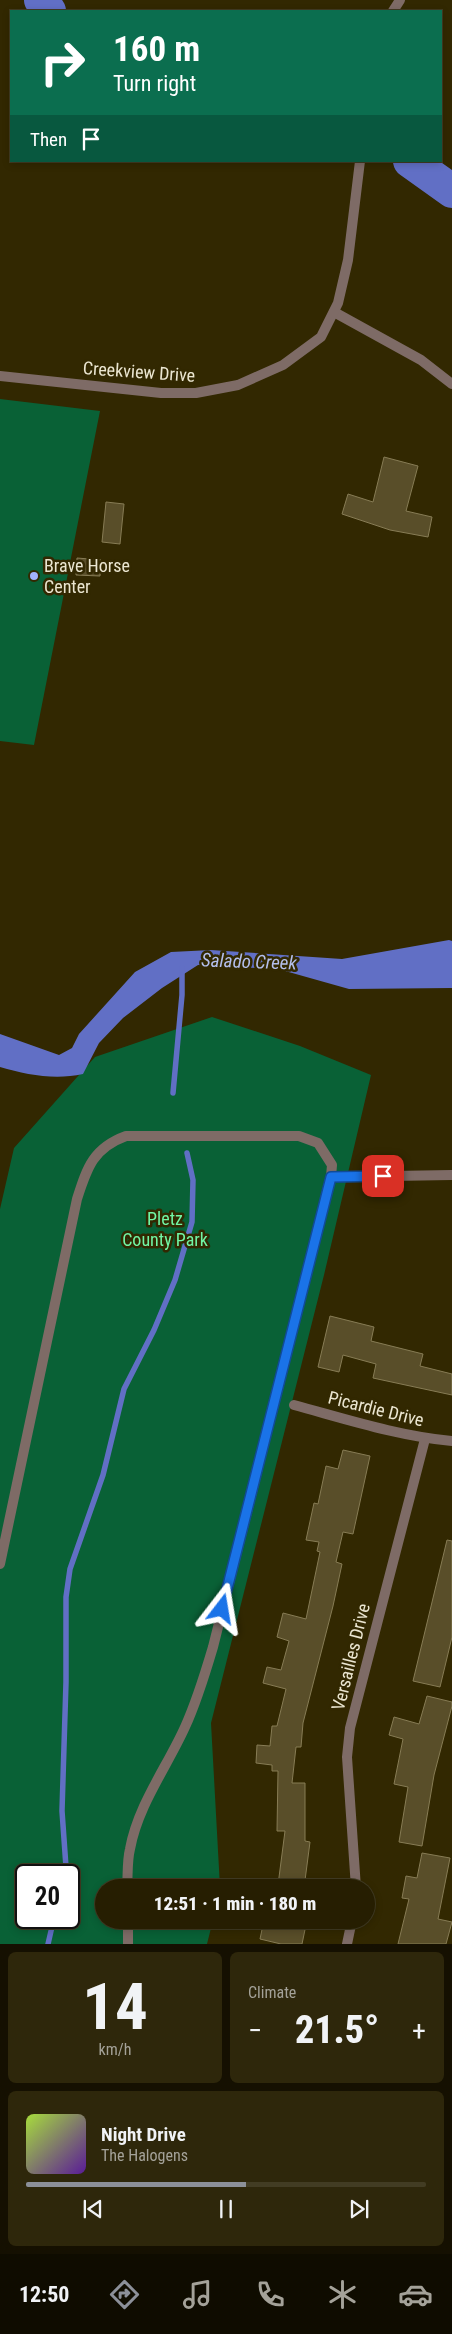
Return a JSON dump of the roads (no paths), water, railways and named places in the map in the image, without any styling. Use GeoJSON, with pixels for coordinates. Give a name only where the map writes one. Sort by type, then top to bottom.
{"type":"FeatureCollection","features":[{"type":"Feature","properties":{"kind":"street","name":"Creekview Drive"},"geometry":{"type":"LineString","coordinates":[[0,376],[161,393],[196,393],[238,385],[283,365],[321,337],[338,303],[348,260],[360,162]]}},
{"type":"Feature","properties":{"kind":"street"},"geometry":{"type":"LineString","coordinates":[[334,312],[421,360],[452,384]]}},
{"type":"Feature","properties":{"kind":"street"},"geometry":{"type":"LineString","coordinates":[[0,1564],[77,1199],[91,1159],[111,1141],[126,1136],[299,1136],[318,1143],[332,1165],[331,1177],[210,1655],[185,1726],[147,1800],[136,1826],[129,1850],[127,1879]]}},
{"type":"Feature","properties":{"kind":"street"},"geometry":{"type":"LineString","coordinates":[[331,1177],[452,1175]]}},
{"type":"Feature","properties":{"kind":"street","name":"Picardie Drive"},"geometry":{"type":"LineString","coordinates":[[294,1405],[425,1439],[452,1441]]}},
{"type":"Feature","properties":{"kind":"street","name":"Versailles Drive"},"geometry":{"type":"LineString","coordinates":[[355,1879],[347,1757],[350,1728],[425,1439]]}},
{"type":"Feature","properties":{"kind":"street"},"geometry":{"type":"LineString","coordinates":[[128,1929],[128,1944]]}},
{"type":"Feature","properties":{"kind":"street"},"geometry":{"type":"LineString","coordinates":[[347,1944],[350,1929]]}},
{"type":"Feature","properties":{"kind":"water","name":"Salado Creek"},"geometry":{"type":"Polygon","coordinates":[[[452,941],[452,988],[349,989],[278,969],[198,965],[162,988],[123,1018],[99,1043],[83,1074],[52,1077],[0,1067],[0,1034],[59,1055],[72,1048],[79,1034],[135,972],[171,952],[211,950],[342,959],[452,941]]]}},
{"type":"Feature","properties":{"kind":"waterway"},"geometry":{"type":"LineString","coordinates":[[41,0],[48,10]]}},
{"type":"Feature","properties":{"kind":"waterway"},"geometry":{"type":"LineString","coordinates":[[411,162],[452,191]]}},
{"type":"Feature","properties":{"kind":"waterway"},"geometry":{"type":"LineString","coordinates":[[173,1093],[182,995],[182,968]]}},
{"type":"Feature","properties":{"kind":"waterway"},"geometry":{"type":"LineString","coordinates":[[66,1864],[62,1811],[66,1682],[66,1597],[70,1569],[103,1475],[124,1389],[154,1330],[175,1280],[192,1222],[193,1180],[187,1153]]}},
{"type":"Feature","properties":{"kind":"waterway"},"geometry":{"type":"LineString","coordinates":[[48,1944],[51,1929]]}},
{"type":"Feature","properties":{"kind":"place","name":"Brave Horse Center"},"geometry":{"type":"Point","coordinates":[34,576]}},
{"type":"Feature","properties":{"kind":"park label","name":"Pletz County Park"},"geometry":{"type":"Point","coordinates":[165,1229]}}]}
